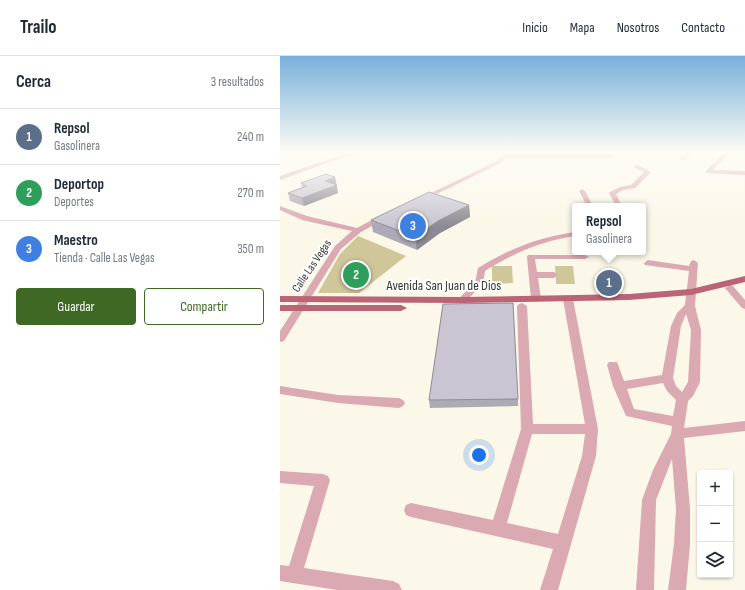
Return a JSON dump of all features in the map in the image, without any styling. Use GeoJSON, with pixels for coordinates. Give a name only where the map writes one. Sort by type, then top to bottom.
{"type":"FeatureCollection","features":[{"type":"Feature","properties":{"kind":"main road","name":"Avenida San Juan de Dios"},"geometry":{"type":"LineString","coordinates":[[697,291],[745,279]]}},
{"type":"Feature","properties":{"kind":"main road","name":"Avenida San Juan de Dios"},"geometry":{"type":"LineString","coordinates":[[280,308],[302,304],[657,296],[745,286]]}},
{"type":"Feature","properties":{"kind":"main road","name":"Avenida San Juan de Dios"},"geometry":{"type":"LineString","coordinates":[[280,299],[302,304],[522,306],[530,304],[536,299]]}},
{"type":"Feature","properties":{"kind":"street"},"geometry":{"type":"LineString","coordinates":[[415,202],[468,177]]}},
{"type":"Feature","properties":{"kind":"street"},"geometry":{"type":"LineString","coordinates":[[617,203],[612,193],[622,188],[633,187],[643,177]]}},
{"type":"Feature","properties":{"kind":"street"},"geometry":{"type":"LineString","coordinates":[[582,191],[588,203]]}},
{"type":"Feature","properties":{"kind":"street"},"geometry":{"type":"LineString","coordinates":[[280,208],[305,218],[358,230]]}},
{"type":"Feature","properties":{"kind":"street","name":"Calle Las Vegas"},"geometry":{"type":"LineString","coordinates":[[280,339],[334,253],[347,238],[358,230],[388,215]]}},
{"type":"Feature","properties":{"kind":"street"},"geometry":{"type":"LineString","coordinates":[[462,300],[479,284],[481,270],[510,253],[545,239],[572,234]]}},
{"type":"Feature","properties":{"kind":"street"},"geometry":{"type":"LineString","coordinates":[[536,299],[531,257],[585,257]]}},
{"type":"Feature","properties":{"kind":"street"},"geometry":{"type":"LineString","coordinates":[[648,263],[694,266],[697,291],[690,306],[682,313],[676,326],[667,378],[671,388],[682,399]]}},
{"type":"Feature","properties":{"kind":"street"},"geometry":{"type":"LineString","coordinates":[[533,275],[554,275]]}},
{"type":"Feature","properties":{"kind":"street"},"geometry":{"type":"LineString","coordinates":[[730,288],[745,306]]}},
{"type":"Feature","properties":{"kind":"street"},"geometry":{"type":"LineString","coordinates":[[549,590],[589,456],[592,429],[568,298]]}},
{"type":"Feature","properties":{"kind":"street"},"geometry":{"type":"LineString","coordinates":[[498,528],[527,429],[522,306]]}},
{"type":"Feature","properties":{"kind":"street"},"geometry":{"type":"LineString","coordinates":[[677,590],[682,544],[682,509],[678,428],[682,399],[689,393],[694,382],[696,330],[690,306]]}},
{"type":"Feature","properties":{"kind":"street"},"geometry":{"type":"LineString","coordinates":[[613,365],[619,386],[630,413],[678,428],[745,426]]}},
{"type":"Feature","properties":{"kind":"street"},"geometry":{"type":"LineString","coordinates":[[619,386],[667,378]]}},
{"type":"Feature","properties":{"kind":"street"},"geometry":{"type":"LineString","coordinates":[[280,390],[338,399],[399,403]]}},
{"type":"Feature","properties":{"kind":"street"},"geometry":{"type":"LineString","coordinates":[[645,590],[649,500],[678,428]]}},
{"type":"Feature","properties":{"kind":"street"},"geometry":{"type":"LineString","coordinates":[[527,429],[592,429]]}},
{"type":"Feature","properties":{"kind":"street"},"geometry":{"type":"LineString","coordinates":[[280,476],[323,480],[287,574],[393,590]]}},
{"type":"Feature","properties":{"kind":"street"},"geometry":{"type":"LineString","coordinates":[[411,510],[563,543]]}},
{"type":"Feature","properties":{"kind":"shaded area"},"geometry":{"type":"Polygon","coordinates":[[[358,236],[406,256],[359,293],[318,293],[340,254],[358,236]]]}},
{"type":"Feature","properties":{"kind":"shaded area"},"geometry":{"type":"Polygon","coordinates":[[[492,266],[512,266],[513,283],[492,284],[492,266]]]}},
{"type":"Feature","properties":{"kind":"shaded area"},"geometry":{"type":"Polygon","coordinates":[[[555,266],[573,266],[575,284],[556,284],[555,266]]]}},
{"type":"Feature","properties":{"kind":"building"},"geometry":{"type":"Polygon","coordinates":[[[318,177],[335,177],[325,181],[337,185],[302,198],[288,193],[307,186],[301,183],[318,177]]]}},
{"type":"Feature","properties":{"kind":"building"},"geometry":{"type":"Polygon","coordinates":[[[429,192],[469,205],[438,221],[415,237],[371,220],[429,192]]]}},
{"type":"Feature","properties":{"kind":"building"},"geometry":{"type":"Polygon","coordinates":[[[513,303],[518,399],[429,400],[443,304],[513,303]]]}},
{"type":"Feature","properties":{"kind":"place","name":"Maestro"},"geometry":{"type":"Point","coordinates":[413,226]}},
{"type":"Feature","properties":{"kind":"place","name":"Deportop"},"geometry":{"type":"Point","coordinates":[356,275]}},
{"type":"Feature","properties":{"kind":"place","name":"Repsol"},"geometry":{"type":"Point","coordinates":[609,283]}}]}
